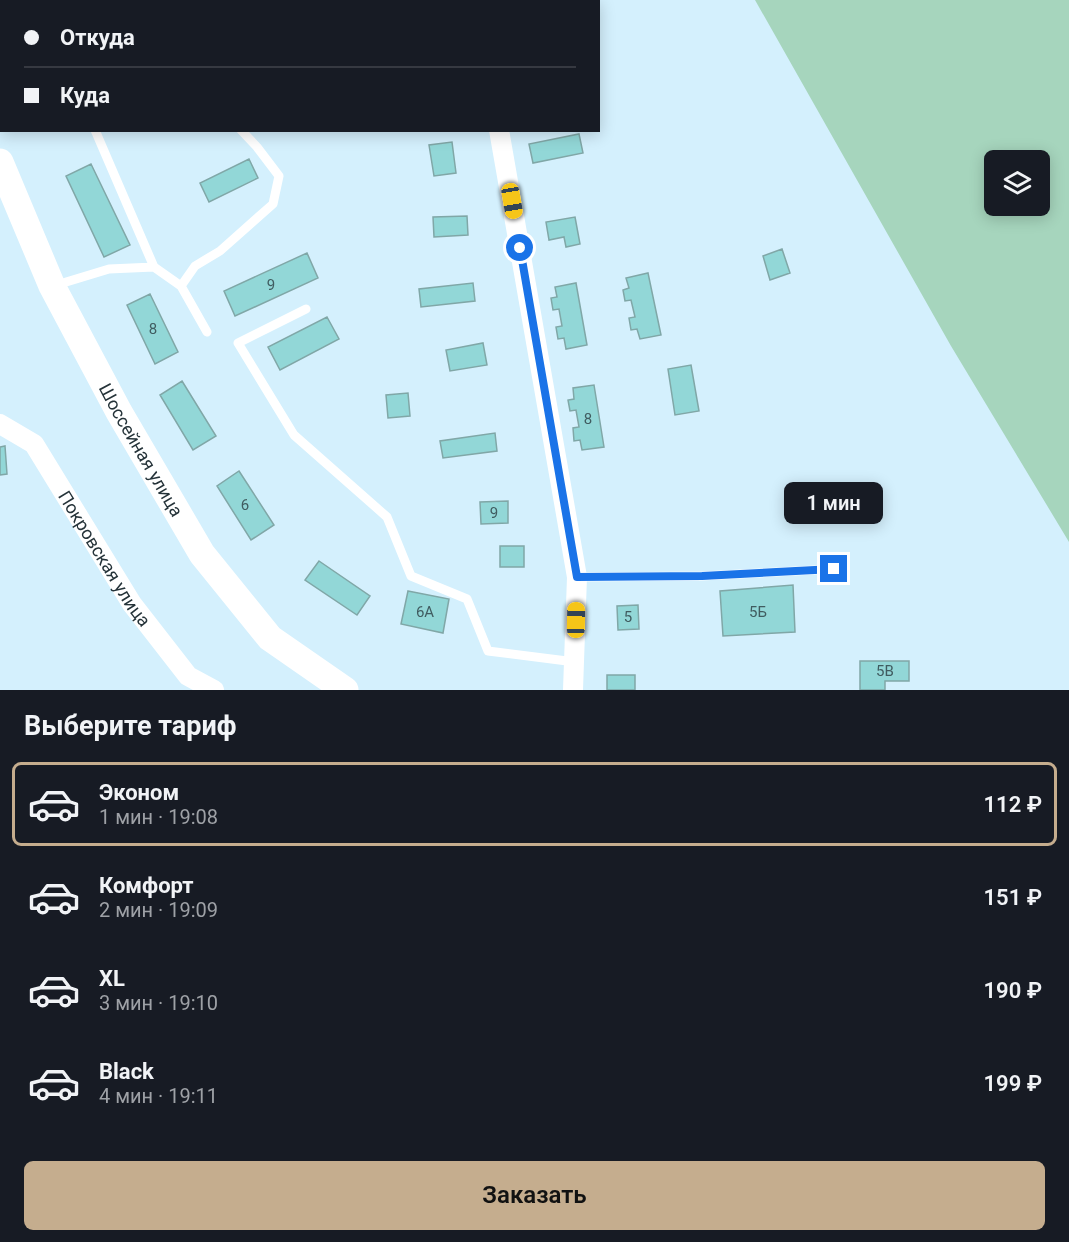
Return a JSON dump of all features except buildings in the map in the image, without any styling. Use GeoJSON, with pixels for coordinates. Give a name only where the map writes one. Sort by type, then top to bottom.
{"type":"FeatureCollection","features":[{"type":"Feature","properties":{"kind":"main road","name":"Шоссейная улица"},"geometry":{"type":"LineString","coordinates":[[0,162],[52,286],[119,412],[201,554],[270,638],[345,690]]}},
{"type":"Feature","properties":{"kind":"street"},"geometry":{"type":"LineString","coordinates":[[499,132],[577,577],[573,690]]}},
{"type":"Feature","properties":{"kind":"street","name":"Покровская улица"},"geometry":{"type":"LineString","coordinates":[[0,424],[34,444],[80,515],[132,604],[188,676],[214,690]]}},
{"type":"Feature","properties":{"kind":"lane"},"geometry":{"type":"LineString","coordinates":[[96,132],[154,267],[181,285],[207,332]]}},
{"type":"Feature","properties":{"kind":"lane"},"geometry":{"type":"LineString","coordinates":[[181,285],[195,266],[220,251],[273,204],[279,176],[243,132]]}},
{"type":"Feature","properties":{"kind":"lane"},"geometry":{"type":"LineString","coordinates":[[52,286],[108,269],[154,267]]}},
{"type":"Feature","properties":{"kind":"lane"},"geometry":{"type":"LineString","coordinates":[[306,309],[238,343],[294,435],[387,517],[411,576],[467,599],[488,651],[575,662]]}},
{"type":"Feature","properties":{"kind":"lane"},"geometry":{"type":"LineString","coordinates":[[577,577],[702,576],[834,569]]}},
{"type":"Feature","properties":{"kind":"green space"},"geometry":{"type":"Polygon","coordinates":[[[755,0],[1069,0],[1069,542],[951,346],[755,0]]]}},
{"type":"Feature","properties":{"kind":"route"},"geometry":{"type":"LineString","coordinates":[[520,248],[577,577],[702,576],[834,569]]}}]}
